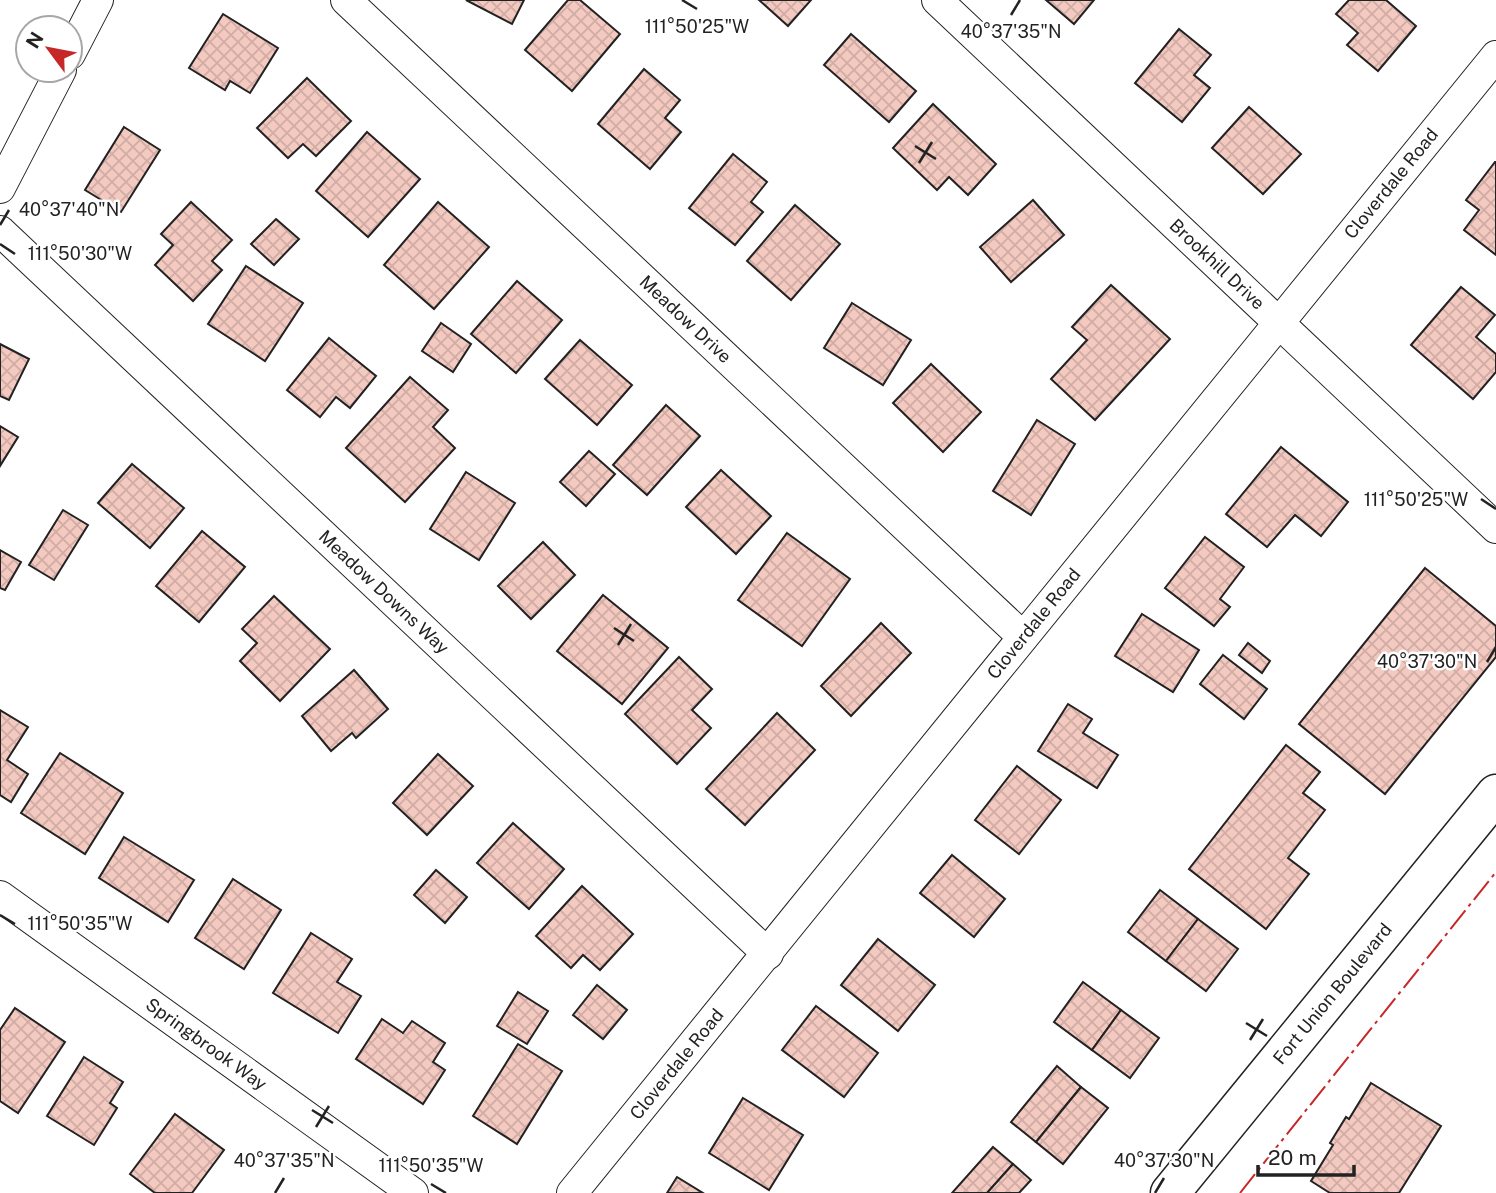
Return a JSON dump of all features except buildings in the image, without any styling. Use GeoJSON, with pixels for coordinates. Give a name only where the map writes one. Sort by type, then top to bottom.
{"type":"FeatureCollection","features":[{"type":"Feature","properties":{"kind":"main road","name":"Fort Union Boulevard"},"geometry":{"type":"LineString","coordinates":[[1170,1193],[1496,794]]}},
{"type":"Feature","properties":{"kind":"street"},"geometry":{"type":"LineString","coordinates":[[84,27],[98,0]]}},
{"type":"Feature","properties":{"kind":"street","name":"Meadow Drive"},"geometry":{"type":"LineString","coordinates":[[346,0],[1023,638]]}},
{"type":"Feature","properties":{"kind":"street","name":"Brookhill Drive"},"geometry":{"type":"LineString","coordinates":[[937,0],[1496,528]]}},
{"type":"Feature","properties":{"kind":"street","name":"Cloverdale Road"},"geometry":{"type":"LineString","coordinates":[[572,1193],[1496,56]]}},
{"type":"Feature","properties":{"kind":"street"},"geometry":{"type":"LineString","coordinates":[[0,188],[54,84]]}},
{"type":"Feature","properties":{"kind":"street","name":"Meadow Downs Way"},"geometry":{"type":"LineString","coordinates":[[0,231],[768,954]]}},
{"type":"Feature","properties":{"kind":"street","name":"Springbrook Way"},"geometry":{"type":"LineString","coordinates":[[0,896],[413,1193]]}},
{"type":"Feature","properties":{"kind":"power"},"geometry":{"type":"LineString","coordinates":[[1240,1193],[1496,872]]}}]}
